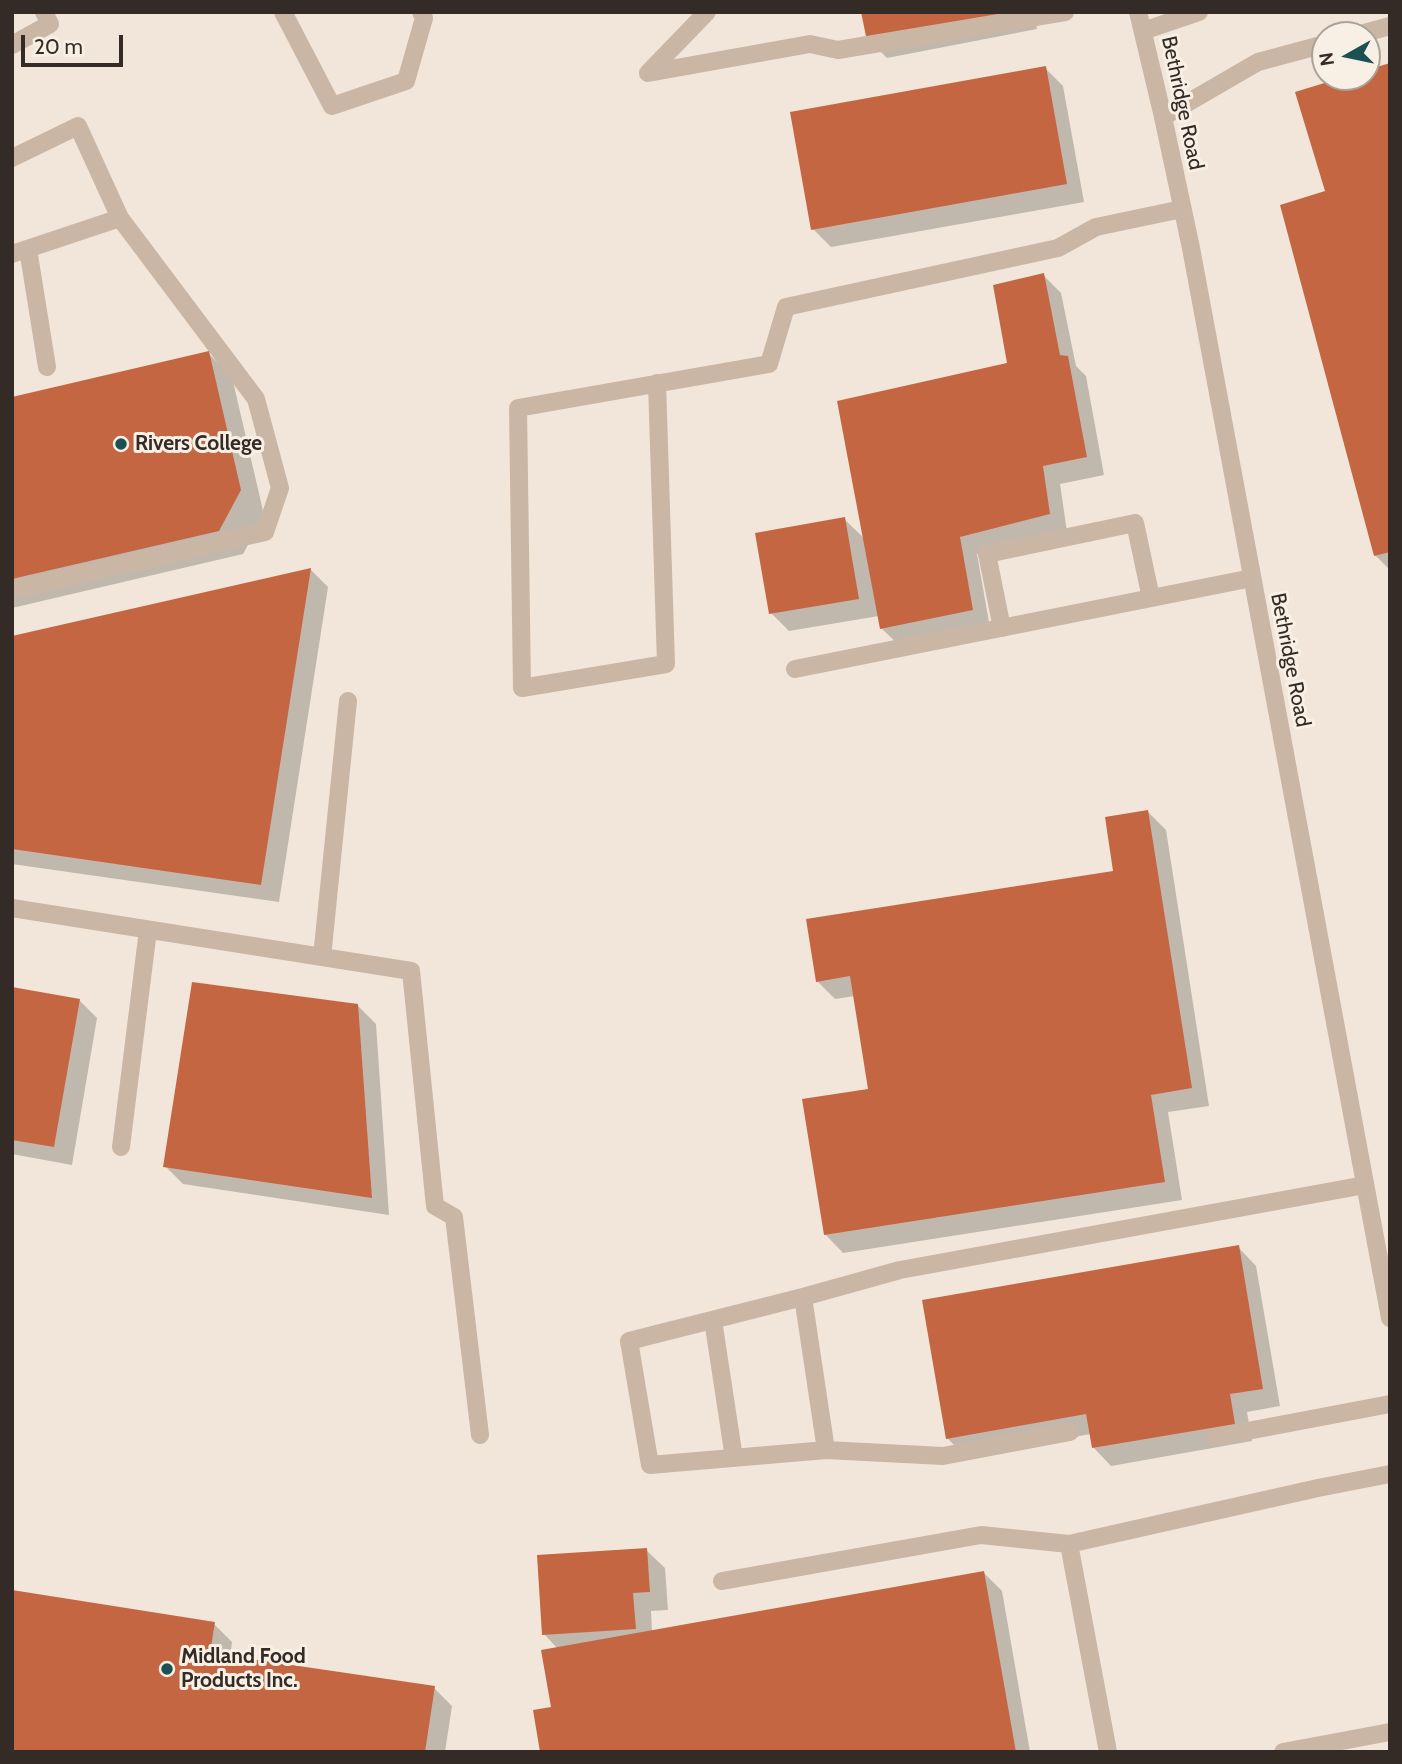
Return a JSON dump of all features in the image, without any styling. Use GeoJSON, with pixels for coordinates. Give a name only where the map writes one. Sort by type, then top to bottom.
{"type":"FeatureCollection","features":[{"type":"Feature","properties":{"kind":"street"},"geometry":{"type":"LineString","coordinates":[[12,45],[50,24],[44,12]]}},
{"type":"Feature","properties":{"kind":"street"},"geometry":{"type":"LineString","coordinates":[[283,12],[332,106],[406,81],[424,18],[421,12]]}},
{"type":"Feature","properties":{"kind":"street"},"geometry":{"type":"LineString","coordinates":[[707,12],[648,73],[810,44],[838,50],[1065,12]]}},
{"type":"Feature","properties":{"kind":"street","name":"Bethridge Road"},"geometry":{"type":"LineString","coordinates":[[1138,12],[1191,248],[1390,1318]]}},
{"type":"Feature","properties":{"kind":"street"},"geometry":{"type":"LineString","coordinates":[[1143,30],[1199,12]]}},
{"type":"Feature","properties":{"kind":"street"},"geometry":{"type":"LineString","coordinates":[[1163,117],[1258,62],[1311,48]]}},
{"type":"Feature","properties":{"kind":"street"},"geometry":{"type":"LineString","coordinates":[[12,158],[78,126],[120,218],[256,399],[280,488],[265,532],[12,590]]}},
{"type":"Feature","properties":{"kind":"street"},"geometry":{"type":"LineString","coordinates":[[657,383],[666,664],[522,688],[518,408],[657,383],[769,364],[786,307],[1058,248],[1096,227],[1182,209]]}},
{"type":"Feature","properties":{"kind":"street"},"geometry":{"type":"LineString","coordinates":[[47,367],[20,251],[120,218]]}},
{"type":"Feature","properties":{"kind":"street"},"geometry":{"type":"LineString","coordinates":[[1002,628],[987,554],[1135,523],[1151,598]]}},
{"type":"Feature","properties":{"kind":"street"},"geometry":{"type":"LineString","coordinates":[[795,669],[1252,578]]}},
{"type":"Feature","properties":{"kind":"street"},"geometry":{"type":"LineString","coordinates":[[322,957],[348,701]]}},
{"type":"Feature","properties":{"kind":"street"},"geometry":{"type":"LineString","coordinates":[[12,908],[411,971],[435,1206],[454,1217],[480,1435]]}},
{"type":"Feature","properties":{"kind":"street"},"geometry":{"type":"LineString","coordinates":[[121,1147],[148,930]]}},
{"type":"Feature","properties":{"kind":"street"},"geometry":{"type":"LineString","coordinates":[[1070,1432],[943,1456],[827,1450],[650,1465],[629,1341],[900,1270],[1365,1185]]}},
{"type":"Feature","properties":{"kind":"street"},"geometry":{"type":"LineString","coordinates":[[803,1297],[827,1450]]}},
{"type":"Feature","properties":{"kind":"street"},"geometry":{"type":"LineString","coordinates":[[713,1320],[734,1458]]}},
{"type":"Feature","properties":{"kind":"street"},"geometry":{"type":"LineString","coordinates":[[1216,1437],[1390,1404]]}},
{"type":"Feature","properties":{"kind":"street"},"geometry":{"type":"LineString","coordinates":[[722,1581],[981,1535],[1069,1544],[1390,1474]]}},
{"type":"Feature","properties":{"kind":"street"},"geometry":{"type":"LineString","coordinates":[[1069,1544],[1108,1752]]}},
{"type":"Feature","properties":{"kind":"street"},"geometry":{"type":"LineString","coordinates":[[1283,1752],[1390,1732]]}},
{"type":"Feature","properties":{"kind":"building"},"geometry":{"type":"Polygon","coordinates":[[[861,12],[1008,12],[1009,14],[867,41],[861,12]]]}},
{"type":"Feature","properties":{"kind":"building"},"geometry":{"type":"Polygon","coordinates":[[[1390,63],[1390,552],[1374,556],[1280,205],[1325,191],[1295,92],[1311,87],[1311,91],[1381,91],[1381,66],[1390,63]]]}},
{"type":"Feature","properties":{"kind":"building"},"geometry":{"type":"Polygon","coordinates":[[[1046,66],[1067,184],[811,230],[790,112],[1046,66]]]}},
{"type":"Feature","properties":{"kind":"building"},"geometry":{"type":"Polygon","coordinates":[[[1044,273],[1060,355],[1068,356],[1087,457],[1043,466],[1050,514],[960,537],[973,610],[880,629],[837,401],[1007,363],[993,285],[1044,273]]]}},
{"type":"Feature","properties":{"kind":"building","name":"Rivers College"},"geometry":{"type":"Polygon","coordinates":[[[209,351],[241,490],[219,531],[12,579],[12,397],[209,351]]]}},
{"type":"Feature","properties":{"kind":"building"},"geometry":{"type":"Polygon","coordinates":[[[845,517],[859,599],[769,614],[755,533],[845,517]]]}},
{"type":"Feature","properties":{"kind":"building"},"geometry":{"type":"Polygon","coordinates":[[[311,568],[261,885],[12,849],[12,636],[311,568]]]}},
{"type":"Feature","properties":{"kind":"building"},"geometry":{"type":"Polygon","coordinates":[[[1148,810],[1192,1088],[1151,1095],[1165,1182],[824,1235],[802,1099],[868,1089],[850,976],[816,982],[806,919],[1113,871],[1105,817],[1148,810]]]}},
{"type":"Feature","properties":{"kind":"building"},"geometry":{"type":"Polygon","coordinates":[[[192,982],[358,1004],[372,1198],[163,1167],[192,982]]]}},
{"type":"Feature","properties":{"kind":"building"},"geometry":{"type":"Polygon","coordinates":[[[12,987],[80,999],[54,1147],[12,1140],[12,987]]]}},
{"type":"Feature","properties":{"kind":"building"},"geometry":{"type":"Polygon","coordinates":[[[1239,1245],[1263,1389],[1230,1394],[1235,1424],[1092,1448],[1086,1414],[946,1439],[922,1300],[1239,1245]]]}},
{"type":"Feature","properties":{"kind":"building"},"geometry":{"type":"Polygon","coordinates":[[[647,1548],[650,1592],[633,1593],[636,1629],[542,1635],[537,1555],[647,1548]]]}},
{"type":"Feature","properties":{"kind":"building"},"geometry":{"type":"Polygon","coordinates":[[[984,1571],[1016,1752],[540,1752],[533,1710],[551,1707],[541,1650],[984,1571]]]}},
{"type":"Feature","properties":{"kind":"building","name":"Midland Food Products Inc."},"geometry":{"type":"Polygon","coordinates":[[[12,1590],[215,1622],[210,1653],[435,1686],[425,1752],[12,1752],[12,1590]]]}},
{"type":"Feature","properties":{"kind":"place","name":"Rivers College"},"geometry":{"type":"Point","coordinates":[121,444]}},
{"type":"Feature","properties":{"kind":"place","name":"Midland Food Products Inc."},"geometry":{"type":"Point","coordinates":[167,1669]}}]}
